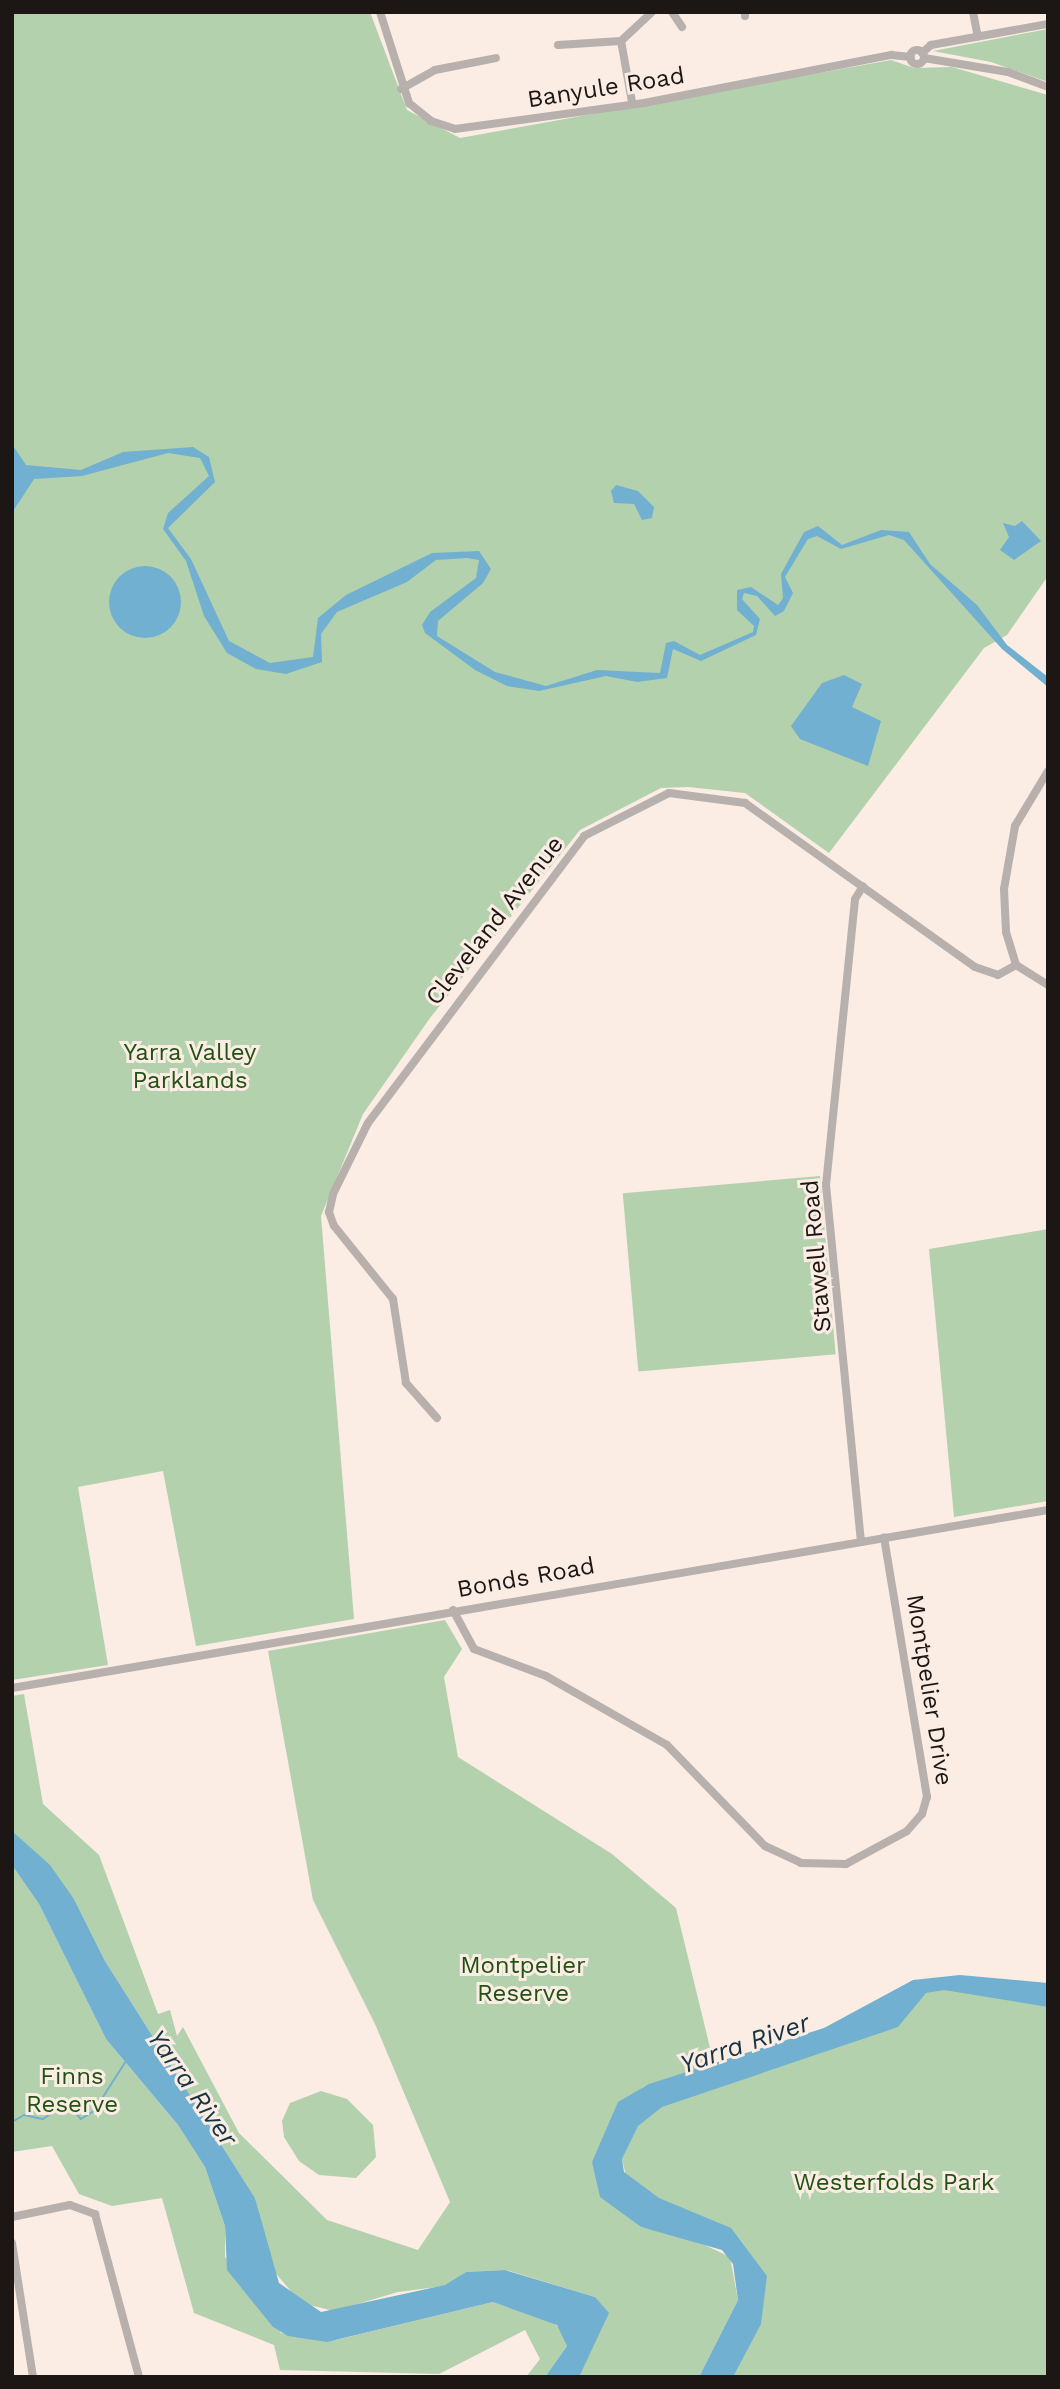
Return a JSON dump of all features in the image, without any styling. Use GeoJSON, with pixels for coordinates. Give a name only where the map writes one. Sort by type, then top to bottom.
{"type":"FeatureCollection","features":[{"type":"Feature","properties":{"kind":"street","name":"Banyule Road"},"geometry":{"type":"LineString","coordinates":[[380,12],[401,89],[418,112],[455,129],[632,102],[891,55],[923,56],[931,45],[1048,24]]}},
{"type":"Feature","properties":{"kind":"street"},"geometry":{"type":"LineString","coordinates":[[558,45],[621,41],[652,12]]}},
{"type":"Feature","properties":{"kind":"street"},"geometry":{"type":"LineString","coordinates":[[672,12],[682,27]]}},
{"type":"Feature","properties":{"kind":"street"},"geometry":{"type":"LineString","coordinates":[[973,12],[978,37]]}},
{"type":"Feature","properties":{"kind":"street"},"geometry":{"type":"LineString","coordinates":[[621,41],[632,102]]}},
{"type":"Feature","properties":{"kind":"street"},"geometry":{"type":"LineString","coordinates":[[923,56],[1008,72],[1048,87]]}},
{"type":"Feature","properties":{"kind":"street"},"geometry":{"type":"LineString","coordinates":[[401,89],[435,70],[496,58]]}},
{"type":"Feature","properties":{"kind":"street"},"geometry":{"type":"LineString","coordinates":[[1048,771],[1008,848],[1004,904],[1016,965],[1048,985]]}},
{"type":"Feature","properties":{"kind":"street","name":"Cleveland Avenue"},"geometry":{"type":"LineString","coordinates":[[437,1418],[406,1383],[393,1300],[334,1226],[328,1212],[333,1194],[368,1123],[584,836],[669,793],[735,800],[863,886],[975,967],[998,975],[1016,965]]}},
{"type":"Feature","properties":{"kind":"street","name":"Stawell Road"},"geometry":{"type":"LineString","coordinates":[[861,1542],[827,1185],[855,899],[863,886]]}},
{"type":"Feature","properties":{"kind":"street","name":"Bonds Road"},"geometry":{"type":"LineString","coordinates":[[12,1688],[453,1610],[1048,1510]]}},
{"type":"Feature","properties":{"kind":"street","name":"Montpelier Drive"},"geometry":{"type":"LineString","coordinates":[[453,1610],[474,1649],[547,1676],[667,1745],[765,1846],[801,1863],[846,1864],[907,1831],[922,1814],[927,1797],[884,1538]]}},
{"type":"Feature","properties":{"kind":"street"},"geometry":{"type":"LineString","coordinates":[[12,2217],[70,2205],[95,2214],[139,2377]]}},
{"type":"Feature","properties":{"kind":"street"},"geometry":{"type":"LineString","coordinates":[[12,2243],[33,2377]]}},
{"type":"Feature","properties":{"kind":"street"},"geometry":{"type":"LineString","coordinates":[[12,2318],[23,2316]]}},
{"type":"Feature","properties":{"kind":"green space","name":"Yarra Valley Parklands"},"geometry":{"type":"Polygon","coordinates":[[[12,12],[370,12],[407,110],[460,138],[891,60],[914,68],[952,67],[1048,95],[1048,576],[1007,635],[984,648],[829,853],[745,793],[688,787],[661,788],[580,830],[430,1018],[363,1114],[321,1216],[354,1619],[196,1646],[163,1471],[78,1487],[108,1665],[12,1680],[12,513],[19,502],[12,445],[12,12]]]}},
{"type":"Feature","properties":{"kind":"green space"},"geometry":{"type":"Polygon","coordinates":[[[1048,29],[1048,82],[991,62],[933,51],[1048,29]]]}},
{"type":"Feature","properties":{"kind":"green space"},"geometry":{"type":"Polygon","coordinates":[[[820,1176],[836,1354],[638,1372],[623,1193],[820,1176]]]}},
{"type":"Feature","properties":{"kind":"green space"},"geometry":{"type":"Polygon","coordinates":[[[1048,1229],[1048,1501],[954,1517],[929,1249],[1048,1229]]]}},
{"type":"Feature","properties":{"kind":"green space","name":"Montpelier Reserve"},"geometry":{"type":"Polygon","coordinates":[[[445,1620],[462,1649],[444,1677],[458,1757],[612,1854],[676,1908],[714,2064],[643,2087],[592,2162],[624,2214],[641,2227],[692,2239],[730,2257],[738,2300],[699,2377],[579,2377],[595,2297],[506,2270],[466,2272],[445,2286],[398,2292],[334,2311],[301,2303],[272,2269],[255,2198],[105,1961],[74,1899],[12,1831],[12,1696],[24,1694],[43,1804],[99,1855],[158,2014],[170,2010],[177,2036],[183,2027],[239,2133],[327,2220],[418,2250],[450,2202],[375,2024],[313,1900],[268,1651],[445,1620]]]}},
{"type":"Feature","properties":{"kind":"green space","name":"Finns Reserve"},"geometry":{"type":"Polygon","coordinates":[[[12,1865],[39,1904],[106,2039],[178,2125],[205,2167],[225,2226],[225,2257],[281,2333],[336,2340],[493,2302],[549,2319],[564,2332],[567,2346],[545,2377],[526,2377],[540,2359],[525,2330],[439,2374],[280,2370],[274,2345],[194,2313],[162,2198],[112,2206],[79,2194],[52,2146],[12,2152],[12,1865]]]}},
{"type":"Feature","properties":{"kind":"green space","name":"Westerfolds Park"},"geometry":{"type":"Polygon","coordinates":[[[959,1989],[1048,2002],[1048,2377],[729,2377],[765,2274],[626,2176],[622,2159],[641,2110],[920,1990],[959,1989]]]}},
{"type":"Feature","properties":{"kind":"green space"},"geometry":{"type":"Polygon","coordinates":[[[321,2091],[347,2099],[373,2125],[376,2157],[356,2178],[319,2175],[299,2161],[284,2137],[282,2121],[290,2103],[321,2091]]]}},
{"type":"Feature","properties":{"kind":"water"},"geometry":{"type":"Polygon","coordinates":[[[12,444],[26,465],[81,470],[123,452],[193,447],[209,457],[215,482],[168,528],[191,559],[229,641],[270,663],[313,657],[318,618],[346,595],[432,553],[479,551],[491,569],[483,583],[438,621],[437,636],[495,672],[546,686],[597,670],[660,673],[666,643],[674,641],[700,655],[753,632],[754,626],[737,610],[737,590],[751,587],[778,605],[783,598],[781,574],[804,532],[818,526],[842,545],[881,530],[909,532],[930,564],[977,605],[1007,645],[1048,677],[1048,687],[1002,649],[904,540],[889,535],[841,549],[817,536],[808,539],[785,577],[793,593],[784,611],[775,616],[757,596],[744,593],[742,599],[760,619],[756,635],[701,661],[673,649],[667,678],[637,682],[606,676],[539,691],[507,686],[475,670],[425,633],[422,625],[430,612],[476,578],[479,560],[467,558],[436,560],[407,582],[337,612],[321,634],[322,662],[286,674],[256,669],[227,653],[204,616],[186,561],[163,529],[168,513],[209,476],[200,458],[168,453],[82,476],[34,479],[12,513],[12,444]]]}},
{"type":"Feature","properties":{"kind":"water"},"geometry":{"type":"Polygon","coordinates":[[[616,485],[638,491],[654,507],[652,518],[642,520],[634,504],[614,503],[611,491],[616,485]]]}},
{"type":"Feature","properties":{"kind":"water"},"geometry":{"type":"Polygon","coordinates":[[[1022,521],[1041,541],[1014,560],[1000,550],[1009,537],[1003,523],[1015,526],[1022,521]]]}},
{"type":"Feature","properties":{"kind":"water"},"geometry":{"type":"Polygon","coordinates":[[[152,566],[171,576],[179,588],[179,616],[171,628],[159,636],[138,638],[119,628],[111,616],[109,595],[119,576],[131,568],[152,566]]]}},
{"type":"Feature","properties":{"kind":"water"},"geometry":{"type":"Polygon","coordinates":[[[844,675],[862,684],[852,707],[881,721],[868,766],[800,739],[791,726],[822,683],[844,675]]]}},
{"type":"Feature","properties":{"kind":"water"},"geometry":{"type":"Polygon","coordinates":[[[12,1831],[50,1865],[74,1899],[105,1961],[255,2198],[279,2283],[321,2312],[445,2285],[466,2272],[505,2270],[595,2297],[609,2313],[579,2377],[545,2377],[567,2346],[557,2325],[493,2302],[327,2342],[288,2336],[273,2327],[227,2270],[225,2226],[205,2167],[178,2125],[106,2039],[39,1904],[12,1865],[12,1831]]]}},
{"type":"Feature","properties":{"kind":"water"},"geometry":{"type":"Polygon","coordinates":[[[960,1975],[1048,1983],[1048,2007],[944,1990],[926,1993],[898,2027],[662,2107],[638,2126],[622,2159],[624,2172],[659,2198],[731,2228],[767,2276],[761,2324],[733,2377],[699,2377],[738,2300],[733,2264],[722,2250],[641,2227],[600,2197],[592,2162],[618,2102],[649,2084],[824,2028],[913,1980],[960,1975]]]}},
{"type":"Feature","properties":{"kind":"waterway"},"geometry":{"type":"LineString","coordinates":[[12,2122],[24,2115],[43,2119],[67,2103],[81,2119],[94,2111],[126,2061]]}},
{"type":"Feature","properties":{"kind":"water label","name":"Yarra River"},"geometry":{"type":"Point","coordinates":[745,2044]}},
{"type":"Feature","properties":{"kind":"water label","name":"Yarra River"},"geometry":{"type":"Point","coordinates":[192,2088]}}]}
